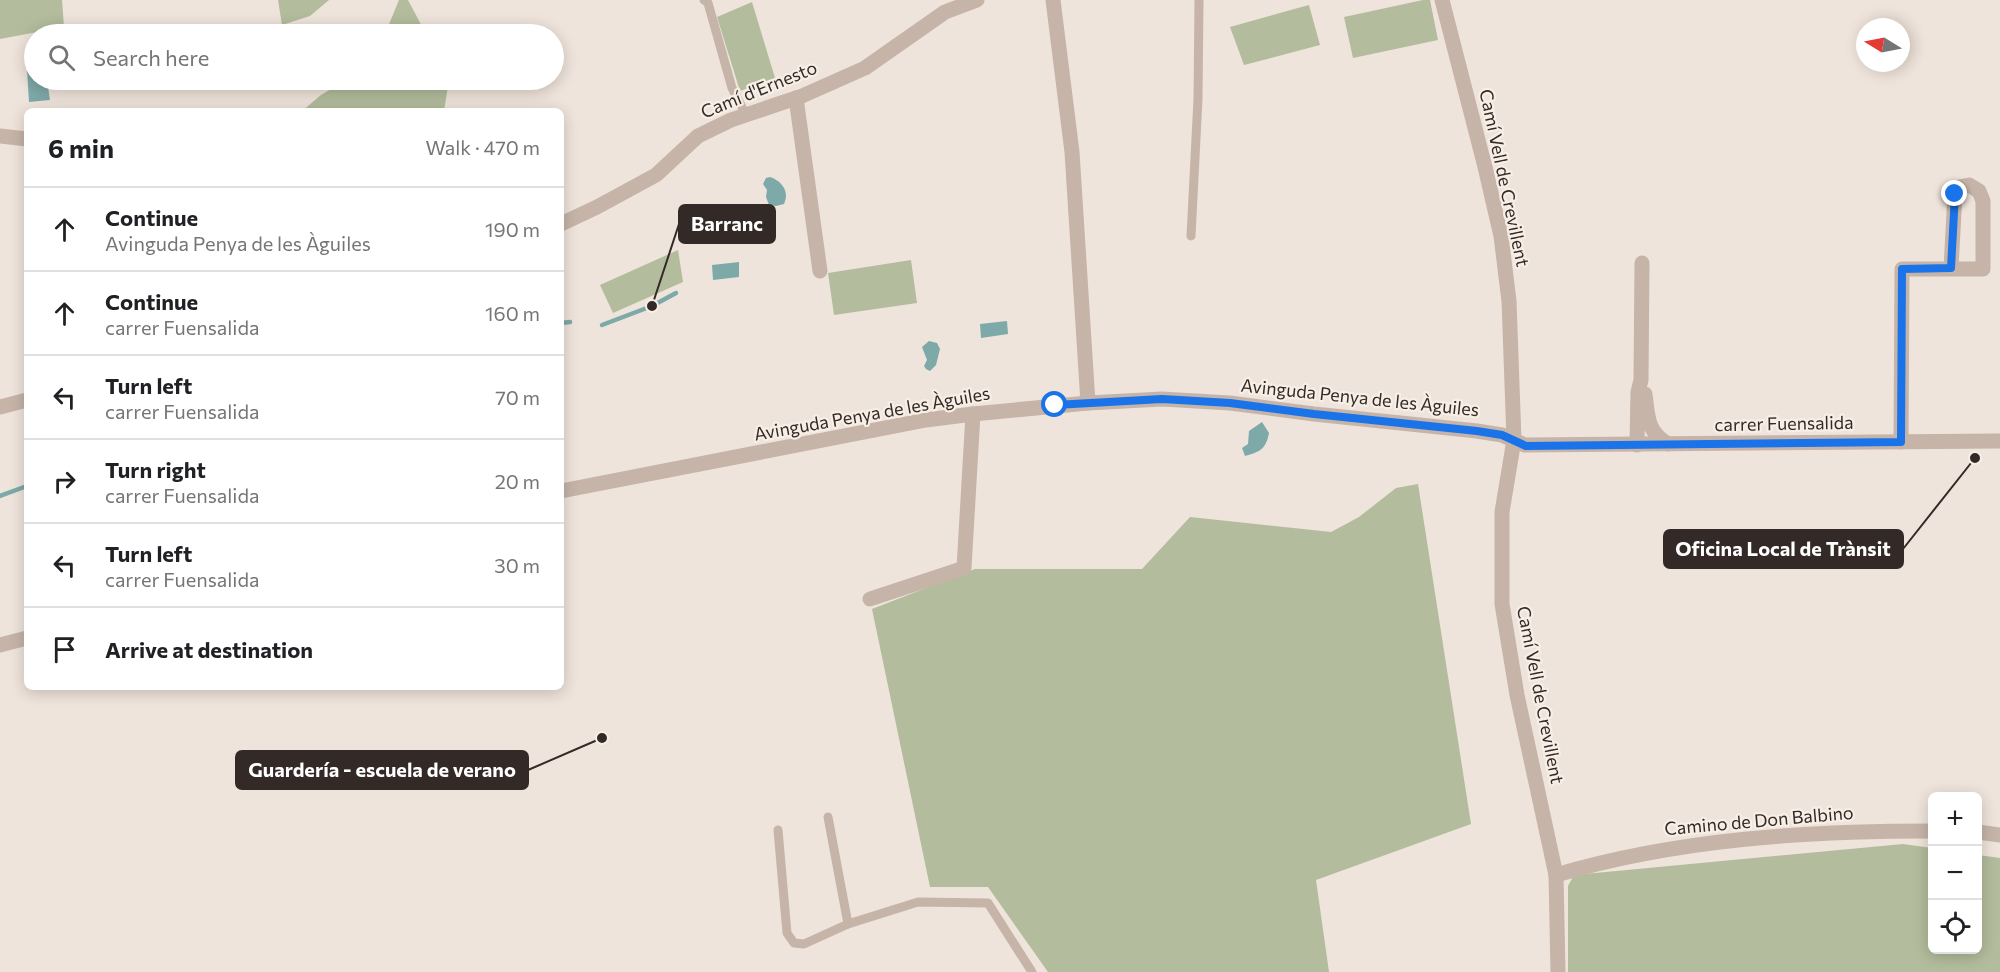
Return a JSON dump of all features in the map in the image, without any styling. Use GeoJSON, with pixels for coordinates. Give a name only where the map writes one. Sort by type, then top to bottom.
{"type":"FeatureCollection","features":[{"type":"Feature","properties":{"kind":"street"},"geometry":{"type":"LineString","coordinates":[[1053,0],[1072,152],[1088,403]]}},
{"type":"Feature","properties":{"kind":"street","name":"Camí Vell de Crevillent"},"geometry":{"type":"LineString","coordinates":[[1442,0],[1501,236],[1509,302],[1514,440],[1502,512],[1502,604],[1517,694],[1556,875],[1558,972]]}},
{"type":"Feature","properties":{"kind":"street","name":"Camí d'Ernesto"},"geometry":{"type":"LineString","coordinates":[[564,223],[656,175],[698,136],[865,68],[945,12],[974,1]]}},
{"type":"Feature","properties":{"kind":"street"},"geometry":{"type":"LineString","coordinates":[[796,98],[820,271]]}},
{"type":"Feature","properties":{"kind":"street"},"geometry":{"type":"LineString","coordinates":[[0,136],[24,139]]}},
{"type":"Feature","properties":{"kind":"street"},"geometry":{"type":"LineString","coordinates":[[1901,442],[1902,269],[1983,269],[1983,201],[1979,191],[1969,185],[1959,188],[1955,194],[1951,268]]}},
{"type":"Feature","properties":{"kind":"street"},"geometry":{"type":"LineString","coordinates":[[1637,445],[1638,392],[1641,380],[1642,263]]}},
{"type":"Feature","properties":{"kind":"street"},"geometry":{"type":"LineString","coordinates":[[1641,380],[1645,387],[1651,428],[1655,436],[1668,444]]}},
{"type":"Feature","properties":{"kind":"street","name":"Avinguda Penya de les Àguiles"},"geometry":{"type":"LineString","coordinates":[[564,490],[916,422],[1088,403],[1162,399],[1230,403],[1477,431],[1502,435],[1514,440]]}},
{"type":"Feature","properties":{"kind":"street"},"geometry":{"type":"LineString","coordinates":[[0,407],[24,401]]}},
{"type":"Feature","properties":{"kind":"street"},"geometry":{"type":"LineString","coordinates":[[870,600],[902,587],[964,568],[973,414]]}},
{"type":"Feature","properties":{"kind":"street","name":"carrer Fuensalida"},"geometry":{"type":"LineString","coordinates":[[1514,440],[1526,446],[2000,441]]}},
{"type":"Feature","properties":{"kind":"street"},"geometry":{"type":"LineString","coordinates":[[0,645],[24,639]]}},
{"type":"Feature","properties":{"kind":"street","name":"Camino de Don Balbino"},"geometry":{"type":"LineString","coordinates":[[1556,875],[1609,861],[1702,843],[1864,831],[1928,831]]}},
{"type":"Feature","properties":{"kind":"street"},"geometry":{"type":"LineString","coordinates":[[1982,832],[2000,834]]}},
{"type":"Feature","properties":{"kind":"lane"},"geometry":{"type":"LineString","coordinates":[[704,0],[708,3],[732,88],[746,115]]}},
{"type":"Feature","properties":{"kind":"lane"},"geometry":{"type":"LineString","coordinates":[[1191,236],[1198,99],[1199,0]]}},
{"type":"Feature","properties":{"kind":"lane"},"geometry":{"type":"LineString","coordinates":[[828,817],[848,924]]}},
{"type":"Feature","properties":{"kind":"lane"},"geometry":{"type":"LineString","coordinates":[[778,830],[787,933],[794,943],[804,944],[848,924],[918,902],[988,903],[1032,972]]}},
{"type":"Feature","properties":{"kind":"green space"},"geometry":{"type":"Polygon","coordinates":[[[0,0],[62,0],[64,24],[24,24],[24,34],[0,39],[0,0]]]}},
{"type":"Feature","properties":{"kind":"green space"},"geometry":{"type":"Polygon","coordinates":[[[278,0],[329,0],[310,16],[282,24],[278,0]]]}},
{"type":"Feature","properties":{"kind":"green space"},"geometry":{"type":"Polygon","coordinates":[[[399,0],[408,0],[421,24],[389,24],[399,0]]]}},
{"type":"Feature","properties":{"kind":"green space"},"geometry":{"type":"Polygon","coordinates":[[[1430,0],[1438,40],[1353,58],[1344,17],[1430,0]]]}},
{"type":"Feature","properties":{"kind":"green space"},"geometry":{"type":"Polygon","coordinates":[[[752,2],[775,78],[740,91],[717,17],[752,2]]]}},
{"type":"Feature","properties":{"kind":"green space"},"geometry":{"type":"Polygon","coordinates":[[[1309,5],[1320,45],[1244,65],[1230,27],[1309,5]]]}},
{"type":"Feature","properties":{"kind":"green space"},"geometry":{"type":"Polygon","coordinates":[[[329,90],[447,90],[444,108],[306,108],[329,90]]]}},
{"type":"Feature","properties":{"kind":"green space"},"geometry":{"type":"Polygon","coordinates":[[[678,250],[683,282],[613,313],[600,285],[678,250]]]}},
{"type":"Feature","properties":{"kind":"green space"},"geometry":{"type":"Polygon","coordinates":[[[911,260],[917,303],[834,315],[828,273],[911,260]]]}},
{"type":"Feature","properties":{"kind":"green space"},"geometry":{"type":"Polygon","coordinates":[[[1418,484],[1471,824],[1316,880],[1329,972],[1048,972],[988,887],[930,887],[872,609],[975,569],[1142,569],[1190,517],[1331,532],[1359,517],[1396,488],[1418,484]]]}},
{"type":"Feature","properties":{"kind":"green space"},"geometry":{"type":"Polygon","coordinates":[[[1903,844],[1928,847],[1928,954],[1982,954],[1982,856],[2000,858],[2000,972],[1568,972],[1568,886],[1574,875],[1903,844]]]}},
{"type":"Feature","properties":{"kind":"water"},"geometry":{"type":"Polygon","coordinates":[[[28,90],[48,90],[50,100],[29,102],[28,90]]]}},
{"type":"Feature","properties":{"kind":"water"},"geometry":{"type":"Polygon","coordinates":[[[770,177],[784,188],[786,200],[784,204],[769,205],[766,197],[767,190],[763,184],[766,178],[770,177]]]}},
{"type":"Feature","properties":{"kind":"water"},"geometry":{"type":"Polygon","coordinates":[[[739,262],[739,277],[713,280],[712,265],[739,262]]]}},
{"type":"Feature","properties":{"kind":"water"},"geometry":{"type":"Polygon","coordinates":[[[1007,321],[1008,334],[981,338],[980,324],[1007,321]]]}},
{"type":"Feature","properties":{"kind":"water"},"geometry":{"type":"Polygon","coordinates":[[[929,341],[937,343],[940,349],[936,365],[930,371],[924,366],[927,360],[922,347],[929,341]]]}},
{"type":"Feature","properties":{"kind":"water"},"geometry":{"type":"Polygon","coordinates":[[[1262,422],[1269,433],[1266,443],[1258,451],[1245,456],[1242,448],[1248,444],[1249,431],[1262,422]]]}},
{"type":"Feature","properties":{"kind":"waterway"},"geometry":{"type":"LineString","coordinates":[[602,325],[652,306],[676,293]]}},
{"type":"Feature","properties":{"kind":"waterway"},"geometry":{"type":"LineString","coordinates":[[564,323],[570,322]]}},
{"type":"Feature","properties":{"kind":"waterway"},"geometry":{"type":"LineString","coordinates":[[0,496],[24,487]]}},
{"type":"Feature","properties":{"kind":"place","name":"Barranc"},"geometry":{"type":"Point","coordinates":[652,306]}},
{"type":"Feature","properties":{"kind":"place","name":"Oficina Local de Trànsit"},"geometry":{"type":"Point","coordinates":[1975,458]}},
{"type":"Feature","properties":{"kind":"place","name":"Guardería - escuela de verano"},"geometry":{"type":"Point","coordinates":[602,738]}},
{"type":"Feature","properties":{"kind":"route"},"geometry":{"type":"LineString","coordinates":[[1055,405],[1162,399],[1230,403],[1477,431],[1502,435],[1526,446],[1901,442],[1902,269],[1951,268],[1955,194]]}}]}
